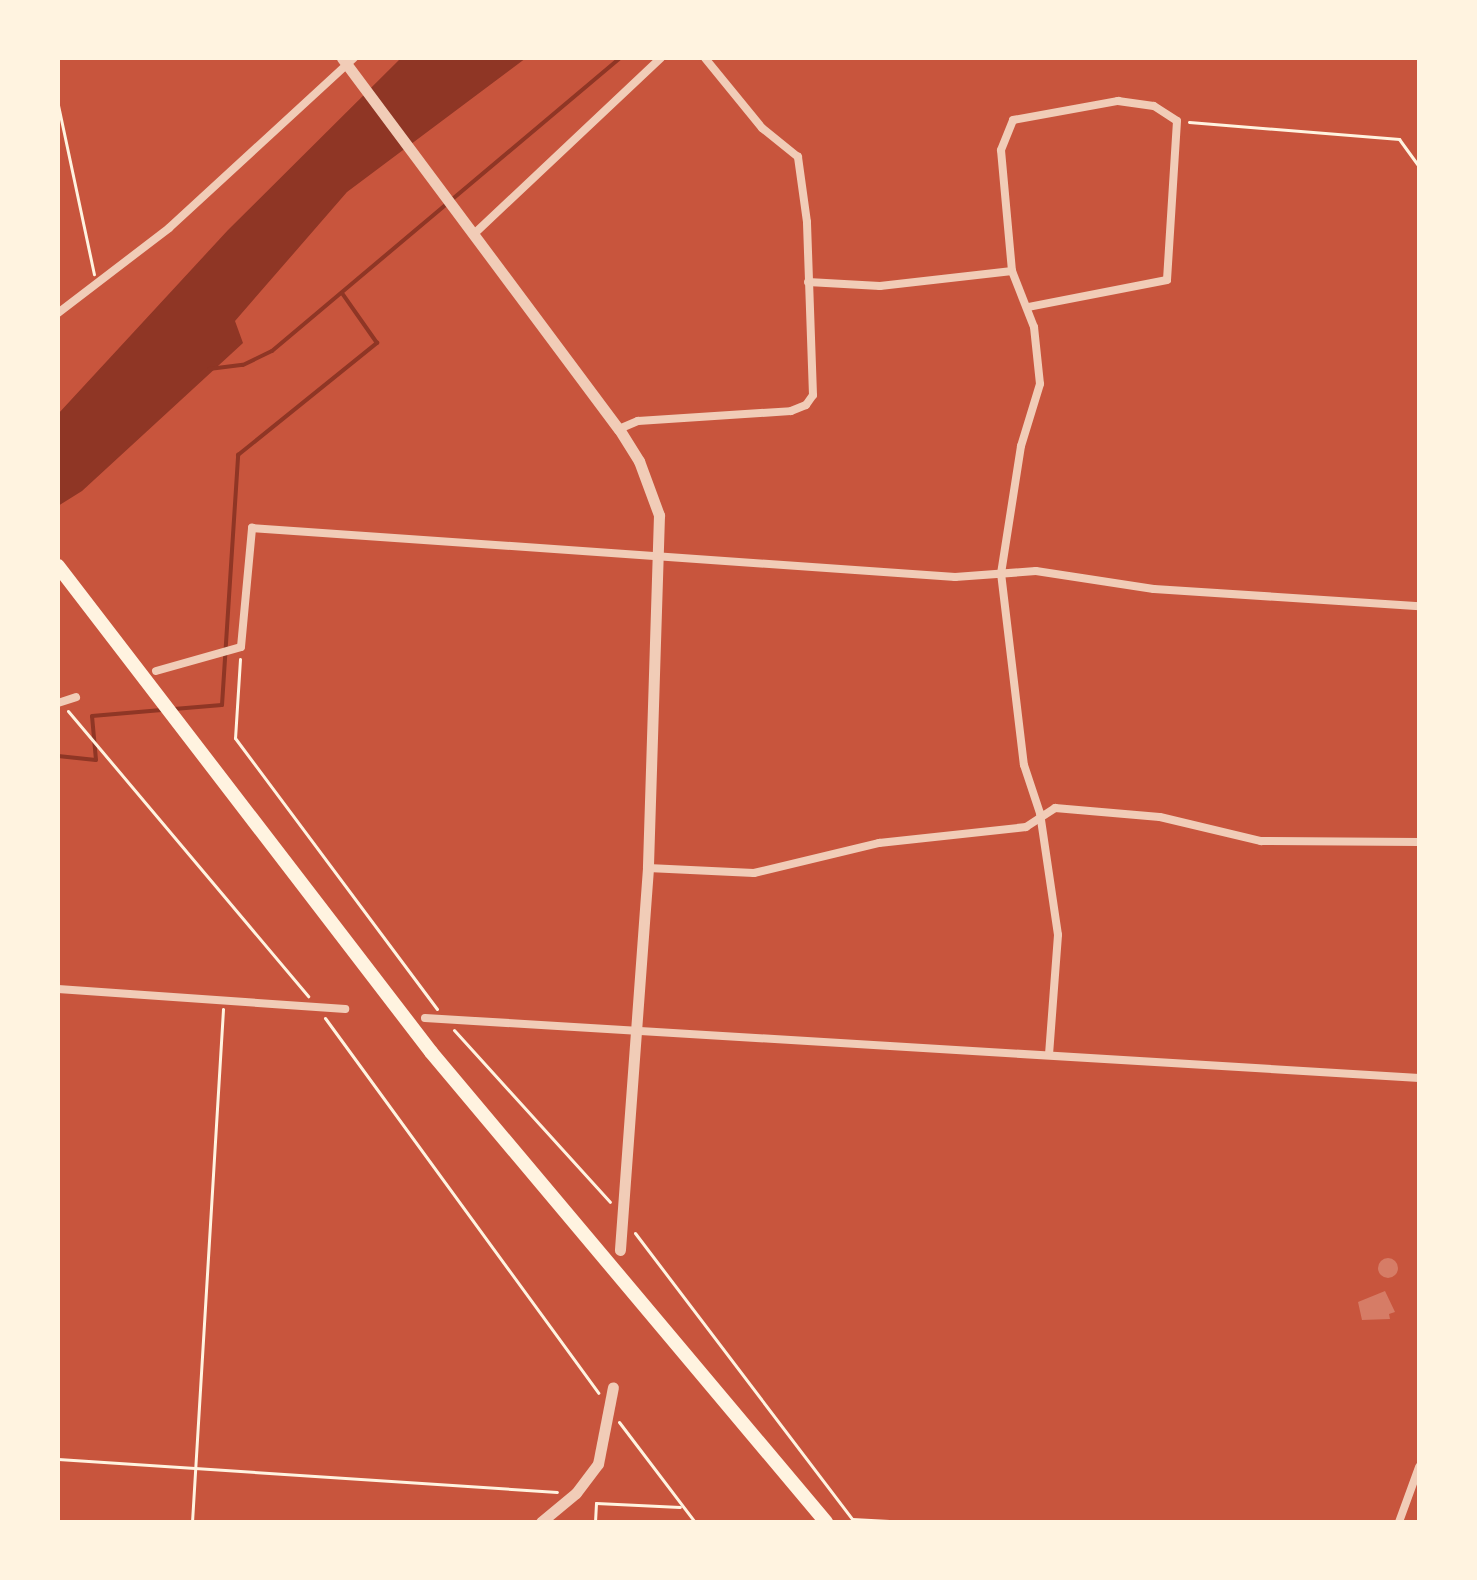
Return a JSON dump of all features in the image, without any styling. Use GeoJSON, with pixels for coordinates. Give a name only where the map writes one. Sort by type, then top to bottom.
{"type":"FeatureCollection","features":[{"type":"Feature","properties":{"kind":"highway"},"geometry":{"type":"LineString","coordinates":[[58,566],[431,1052],[826,1522]]}},
{"type":"Feature","properties":{"kind":"street"},"geometry":{"type":"LineString","coordinates":[[470,229],[661,58]]}},
{"type":"Feature","properties":{"kind":"street"},"geometry":{"type":"LineString","coordinates":[[619,429],[638,421],[791,411],[806,405],[814,379],[798,157],[762,128],[705,58]]}},
{"type":"Feature","properties":{"kind":"street"},"geometry":{"type":"LineString","coordinates":[[58,313],[267,142],[348,63],[619,429],[648,481],[659,515],[661,559],[648,868],[620,1250]]}},
{"type":"Feature","properties":{"kind":"street"},"geometry":{"type":"LineString","coordinates":[[1028,307],[1167,280],[1177,121],[1154,106],[1118,101],[1013,120],[1001,150],[1012,271],[1028,307],[1041,359],[1040,384],[1021,446],[1001,573],[1024,765],[1040,813],[1058,935],[1049,1054]]}},
{"type":"Feature","properties":{"kind":"street"},"geometry":{"type":"LineString","coordinates":[[808,282],[880,286],[1012,271]]}},
{"type":"Feature","properties":{"kind":"street"},"geometry":{"type":"LineString","coordinates":[[156,671],[241,647],[252,528],[661,559],[955,577],[1036,571],[1154,589],[1419,606]]}},
{"type":"Feature","properties":{"kind":"street"},"geometry":{"type":"LineString","coordinates":[[59,702],[76,697]]}},
{"type":"Feature","properties":{"kind":"street"},"geometry":{"type":"LineString","coordinates":[[648,868],[754,873],[879,843],[1026,827],[1040,813],[1055,808],[1160,817],[1261,841],[1419,842]]}},
{"type":"Feature","properties":{"kind":"street"},"geometry":{"type":"LineString","coordinates":[[58,989],[345,1009]]}},
{"type":"Feature","properties":{"kind":"street"},"geometry":{"type":"LineString","coordinates":[[425,1018],[1419,1078]]}},
{"type":"Feature","properties":{"kind":"street"},"geometry":{"type":"LineString","coordinates":[[541,1522],[576,1493],[598,1464],[612,1412],[613,1387]]}},
{"type":"Feature","properties":{"kind":"street"},"geometry":{"type":"LineString","coordinates":[[1399,1522],[1419,1467]]}},
{"type":"Feature","properties":{"kind":"path"},"geometry":{"type":"LineString","coordinates":[[58,105],[96,285]]}},
{"type":"Feature","properties":{"kind":"path"},"geometry":{"type":"LineString","coordinates":[[1177,121],[1399,139],[1419,167]]}},
{"type":"Feature","properties":{"kind":"path"},"geometry":{"type":"LineString","coordinates":[[241,647],[235,738],[444,1019],[622,1216],[852,1519],[908,1522]]}},
{"type":"Feature","properties":{"kind":"path"},"geometry":{"type":"LineString","coordinates":[[59,702],[318,1008],[680,1507],[695,1522]]}},
{"type":"Feature","properties":{"kind":"path"},"geometry":{"type":"LineString","coordinates":[[192,1522],[223,1002]]}},
{"type":"Feature","properties":{"kind":"path"},"geometry":{"type":"LineString","coordinates":[[58,1459],[576,1493]]}},
{"type":"Feature","properties":{"kind":"path"},"geometry":{"type":"LineString","coordinates":[[595,1522],[596,1503],[680,1507]]}},
{"type":"Feature","properties":{"kind":"shaded area"},"geometry":{"type":"Polygon","coordinates":[[[401,58],[526,58],[347,192],[235,321],[243,343],[82,491],[58,506],[58,414],[228,230],[401,58]]]}},
{"type":"Feature","properties":{"kind":"building"},"geometry":{"type":"Polygon","coordinates":[[[1388,1258],[1395,1261],[1398,1268],[1395,1275],[1388,1278],[1381,1275],[1378,1268],[1381,1261],[1388,1258]]]}},
{"type":"Feature","properties":{"kind":"building"},"geometry":{"type":"Polygon","coordinates":[[[1385,1291],[1395,1312],[1389,1314],[1390,1319],[1362,1320],[1358,1302],[1385,1291]]]}},
{"type":"Feature","properties":{"kind":"waterway"},"geometry":{"type":"LineString","coordinates":[[209,369],[243,365],[272,351],[620,58]]}},
{"type":"Feature","properties":{"kind":"waterway"},"geometry":{"type":"LineString","coordinates":[[174,709],[222,705],[238,455],[377,343],[342,293]]}},
{"type":"Feature","properties":{"kind":"waterway"},"geometry":{"type":"LineString","coordinates":[[58,756],[96,760],[92,716],[162,710]]}}]}
